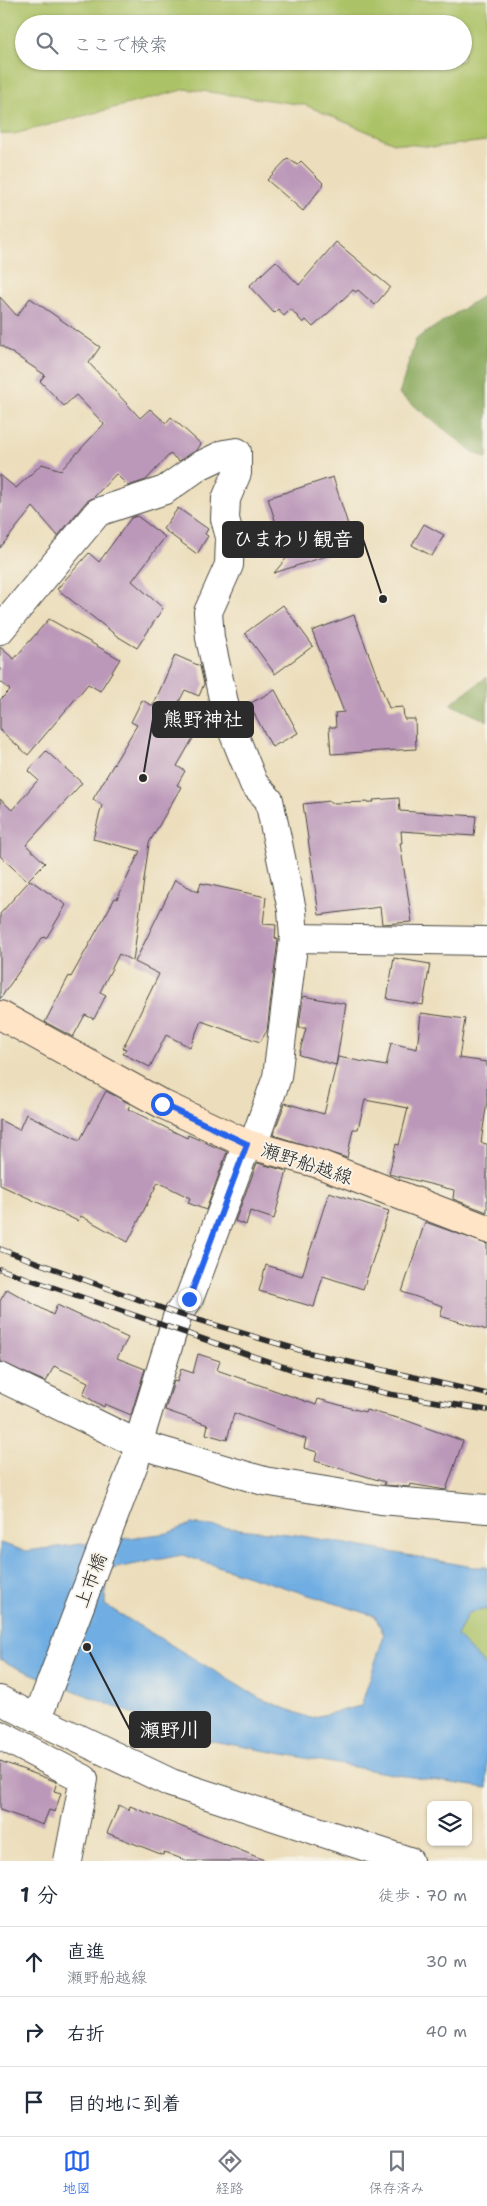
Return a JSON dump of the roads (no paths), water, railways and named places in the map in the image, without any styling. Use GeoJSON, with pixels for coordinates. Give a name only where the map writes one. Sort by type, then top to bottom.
{"type":"FeatureCollection","features":[{"type":"Feature","properties":{"kind":"main road","name":"瀬野船越線"},"geometry":{"type":"LineString","coordinates":[[0,1015],[162,1104],[250,1145],[319,1164],[487,1229]]}},
{"type":"Feature","properties":{"kind":"street","name":"上市橋"},"geometry":{"type":"LineString","coordinates":[[0,630],[98,512],[165,490],[199,466],[224,454],[237,452],[237,473],[226,499],[225,519],[230,537],[229,565],[208,612],[210,638],[226,717],[254,784],[269,800],[292,910],[294,938],[277,1077],[189,1299],[178,1314],[137,1452],[40,1709]]}},
{"type":"Feature","properties":{"kind":"street"},"geometry":{"type":"LineString","coordinates":[[294,938],[487,941]]}},
{"type":"Feature","properties":{"kind":"street"},"geometry":{"type":"LineString","coordinates":[[0,1377],[137,1452],[264,1481],[381,1500],[487,1509]]}},
{"type":"Feature","properties":{"kind":"street"},"geometry":{"type":"LineString","coordinates":[[0,1700],[40,1709],[171,1783],[409,1861]]}},
{"type":"Feature","properties":{"kind":"street"},"geometry":{"type":"LineString","coordinates":[[0,1735],[84,1779],[68,1861]]}},
{"type":"Feature","properties":{"kind":"water"},"geometry":{"type":"Polygon","coordinates":[[[191,1524],[297,1535],[473,1567],[487,1567],[487,1609],[468,1613],[457,1636],[487,1667],[487,1788],[397,1775],[191,1737],[15,1667],[0,1659],[0,1543],[26,1551],[168,1533],[191,1524]],[[182,1555],[106,1570],[105,1605],[259,1698],[310,1718],[361,1706],[384,1635],[375,1616],[182,1555]]]}},
{"type":"Feature","properties":{"kind":"railway"},"geometry":{"type":"LineString","coordinates":[[0,1249],[178,1314],[306,1352],[487,1394]]}},
{"type":"Feature","properties":{"kind":"railway"},"geometry":{"type":"LineString","coordinates":[[0,1269],[299,1372],[389,1394],[487,1410]]}},
{"type":"Feature","properties":{"kind":"place","name":"ひまわり観音"},"geometry":{"type":"Point","coordinates":[383,599]}},
{"type":"Feature","properties":{"kind":"place","name":"熊野神社"},"geometry":{"type":"Point","coordinates":[143,778]}},
{"type":"Feature","properties":{"kind":"place","name":"瀬野川"},"geometry":{"type":"Point","coordinates":[87,1647]}}]}
